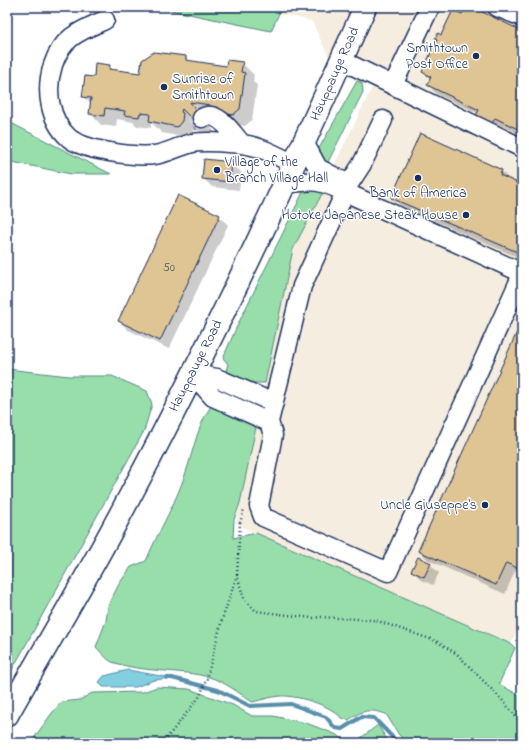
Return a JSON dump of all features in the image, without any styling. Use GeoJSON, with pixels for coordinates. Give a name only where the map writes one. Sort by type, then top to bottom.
{"type":"FeatureCollection","features":[{"type":"Feature","properties":{"kind":"main road","name":"Hauppauge Road"},"geometry":{"type":"LineString","coordinates":[[7,715],[113,529],[193,374],[285,184],[365,7]]}},
{"type":"Feature","properties":{"kind":"street"},"geometry":{"type":"LineString","coordinates":[[393,85],[430,7]]}},
{"type":"Feature","properties":{"kind":"street"},"geometry":{"type":"LineString","coordinates":[[497,7],[522,18]]}},
{"type":"Feature","properties":{"kind":"street"},"geometry":{"type":"LineString","coordinates":[[105,20],[82,30],[69,39],[56,54],[48,89],[49,104],[57,122],[70,138],[91,147],[119,154],[155,156],[190,143],[242,144],[269,152],[294,164]]}},
{"type":"Feature","properties":{"kind":"street"},"geometry":{"type":"LineString","coordinates":[[341,60],[522,148]]}},
{"type":"Feature","properties":{"kind":"street"},"geometry":{"type":"LineString","coordinates":[[182,146],[198,123],[210,116],[218,119],[228,127],[242,144]]}},
{"type":"Feature","properties":{"kind":"street"},"geometry":{"type":"LineString","coordinates":[[304,142],[318,168],[347,188],[520,272],[520,279],[388,572],[263,517],[259,506],[273,435],[269,422],[302,286],[347,188],[362,164],[383,120]]}},
{"type":"Feature","properties":{"kind":"street"},"geometry":{"type":"LineString","coordinates":[[285,184],[308,181],[324,182],[347,188]]}},
{"type":"Feature","properties":{"kind":"street"},"geometry":{"type":"LineString","coordinates":[[193,374],[217,378],[274,403]]}},
{"type":"Feature","properties":{"kind":"street"},"geometry":{"type":"LineString","coordinates":[[193,374],[213,397],[269,422]]}},
{"type":"Feature","properties":{"kind":"path"},"geometry":{"type":"LineString","coordinates":[[160,743],[166,739],[200,696],[207,678],[221,623],[237,575],[244,599],[256,611],[312,618],[320,617],[375,620],[436,641],[457,654],[502,700],[522,724]]}},
{"type":"Feature","properties":{"kind":"shaded area"},"geometry":{"type":"Polygon","coordinates":[[[249,7],[522,7],[522,618],[511,644],[236,524],[293,249],[372,88],[334,69],[312,21],[249,7]]]}},
{"type":"Feature","properties":{"kind":"green space"},"geometry":{"type":"Polygon","coordinates":[[[155,7],[282,7],[271,31],[155,7]]]}},
{"type":"Feature","properties":{"kind":"green space"},"geometry":{"type":"Polygon","coordinates":[[[357,81],[362,83],[363,92],[326,166],[317,152],[357,81]]]}},
{"type":"Feature","properties":{"kind":"green space"},"geometry":{"type":"Polygon","coordinates":[[[7,121],[111,174],[71,174],[7,161],[7,121]]]}},
{"type":"Feature","properties":{"kind":"green space"},"geometry":{"type":"Polygon","coordinates":[[[305,188],[324,190],[293,249],[265,383],[252,383],[226,371],[228,364],[223,358],[238,324],[305,188]]]}},
{"type":"Feature","properties":{"kind":"green space"},"geometry":{"type":"Polygon","coordinates":[[[7,369],[69,376],[112,376],[147,391],[152,404],[144,431],[7,679],[7,369]]]}},
{"type":"Feature","properties":{"kind":"green space"},"geometry":{"type":"Polygon","coordinates":[[[211,406],[250,421],[256,427],[240,503],[234,520],[233,538],[256,533],[511,644],[515,648],[499,684],[522,697],[522,743],[407,743],[399,735],[386,714],[375,711],[367,711],[349,720],[341,718],[324,706],[308,700],[292,697],[278,696],[252,702],[237,691],[215,679],[185,673],[136,668],[112,662],[96,647],[106,621],[108,606],[119,584],[131,567],[146,561],[178,493],[186,473],[201,424],[211,406]]]}},
{"type":"Feature","properties":{"kind":"green space"},"geometry":{"type":"Polygon","coordinates":[[[157,687],[189,689],[233,705],[252,716],[273,716],[306,723],[335,734],[350,743],[35,743],[34,738],[62,702],[80,700],[92,693],[143,692],[157,687]]]}},
{"type":"Feature","properties":{"kind":"green space"},"geometry":{"type":"Polygon","coordinates":[[[378,725],[389,743],[354,743],[378,725]]]}},
{"type":"Feature","properties":{"kind":"water"},"geometry":{"type":"Polygon","coordinates":[[[128,670],[172,678],[154,680],[136,687],[103,687],[99,682],[104,676],[128,670]]]}},
{"type":"Feature","properties":{"kind":"building","name":"Smithtown Post Office"},"geometry":{"type":"Polygon","coordinates":[[[465,7],[472,7],[522,31],[522,131],[495,118],[491,125],[475,117],[479,110],[427,85],[431,77],[422,72],[437,40],[435,39],[438,33],[441,35],[453,10],[462,14],[465,7]]]}},
{"type":"Feature","properties":{"kind":"building","name":"Sunrise of Smithtown"},"geometry":{"type":"Polygon","coordinates":[[[154,52],[186,56],[186,60],[226,66],[227,60],[243,62],[241,72],[245,73],[240,109],[233,115],[223,113],[222,110],[210,108],[210,105],[190,102],[205,122],[196,130],[189,120],[191,118],[182,109],[182,121],[177,127],[149,121],[150,114],[140,113],[139,117],[124,115],[125,111],[105,108],[104,116],[89,114],[91,98],[82,97],[85,76],[94,77],[95,63],[110,65],[109,69],[140,73],[142,60],[154,52]]]}},
{"type":"Feature","properties":{"kind":"building"},"geometry":{"type":"Polygon","coordinates":[[[420,133],[502,170],[500,175],[522,185],[522,254],[391,198],[420,133]]]}},
{"type":"Feature","properties":{"kind":"building","name":"Village of the Branch Village Hall"},"geometry":{"type":"Polygon","coordinates":[[[204,159],[232,162],[230,182],[202,179],[204,159]]]}},
{"type":"Feature","properties":{"kind":"building"},"geometry":{"type":"Polygon","coordinates":[[[178,195],[220,215],[160,341],[118,321],[178,195]]]}},
{"type":"Feature","properties":{"kind":"building"},"geometry":{"type":"Polygon","coordinates":[[[522,321],[522,570],[506,563],[496,585],[418,551],[522,321]]]}},
{"type":"Feature","properties":{"kind":"building"},"geometry":{"type":"Polygon","coordinates":[[[418,557],[431,563],[424,577],[411,571],[418,557]]]}},
{"type":"Feature","properties":{"kind":"waterway"},"geometry":{"type":"LineString","coordinates":[[167,678],[218,690],[250,706],[291,704],[326,717],[335,728],[342,729],[361,717],[374,718],[398,743]]}},
{"type":"Feature","properties":{"kind":"tunnel"},"geometry":{"type":"LineString","coordinates":[[194,127],[202,118]]}},
{"type":"Feature","properties":{"kind":"place","name":"Smithtown Post Office"},"geometry":{"type":"Point","coordinates":[476,56]}},
{"type":"Feature","properties":{"kind":"place","name":"Sunrise of Smithtown"},"geometry":{"type":"Point","coordinates":[164,87]}},
{"type":"Feature","properties":{"kind":"place","name":"Village of the Branch Village Hall"},"geometry":{"type":"Point","coordinates":[217,170]}},
{"type":"Feature","properties":{"kind":"place","name":"Bank of America"},"geometry":{"type":"Point","coordinates":[418,178]}},
{"type":"Feature","properties":{"kind":"place","name":"Hotoke Japanese Steak House"},"geometry":{"type":"Point","coordinates":[466,215]}},
{"type":"Feature","properties":{"kind":"place","name":"Uncle Giuseppe's"},"geometry":{"type":"Point","coordinates":[485,505]}}]}
